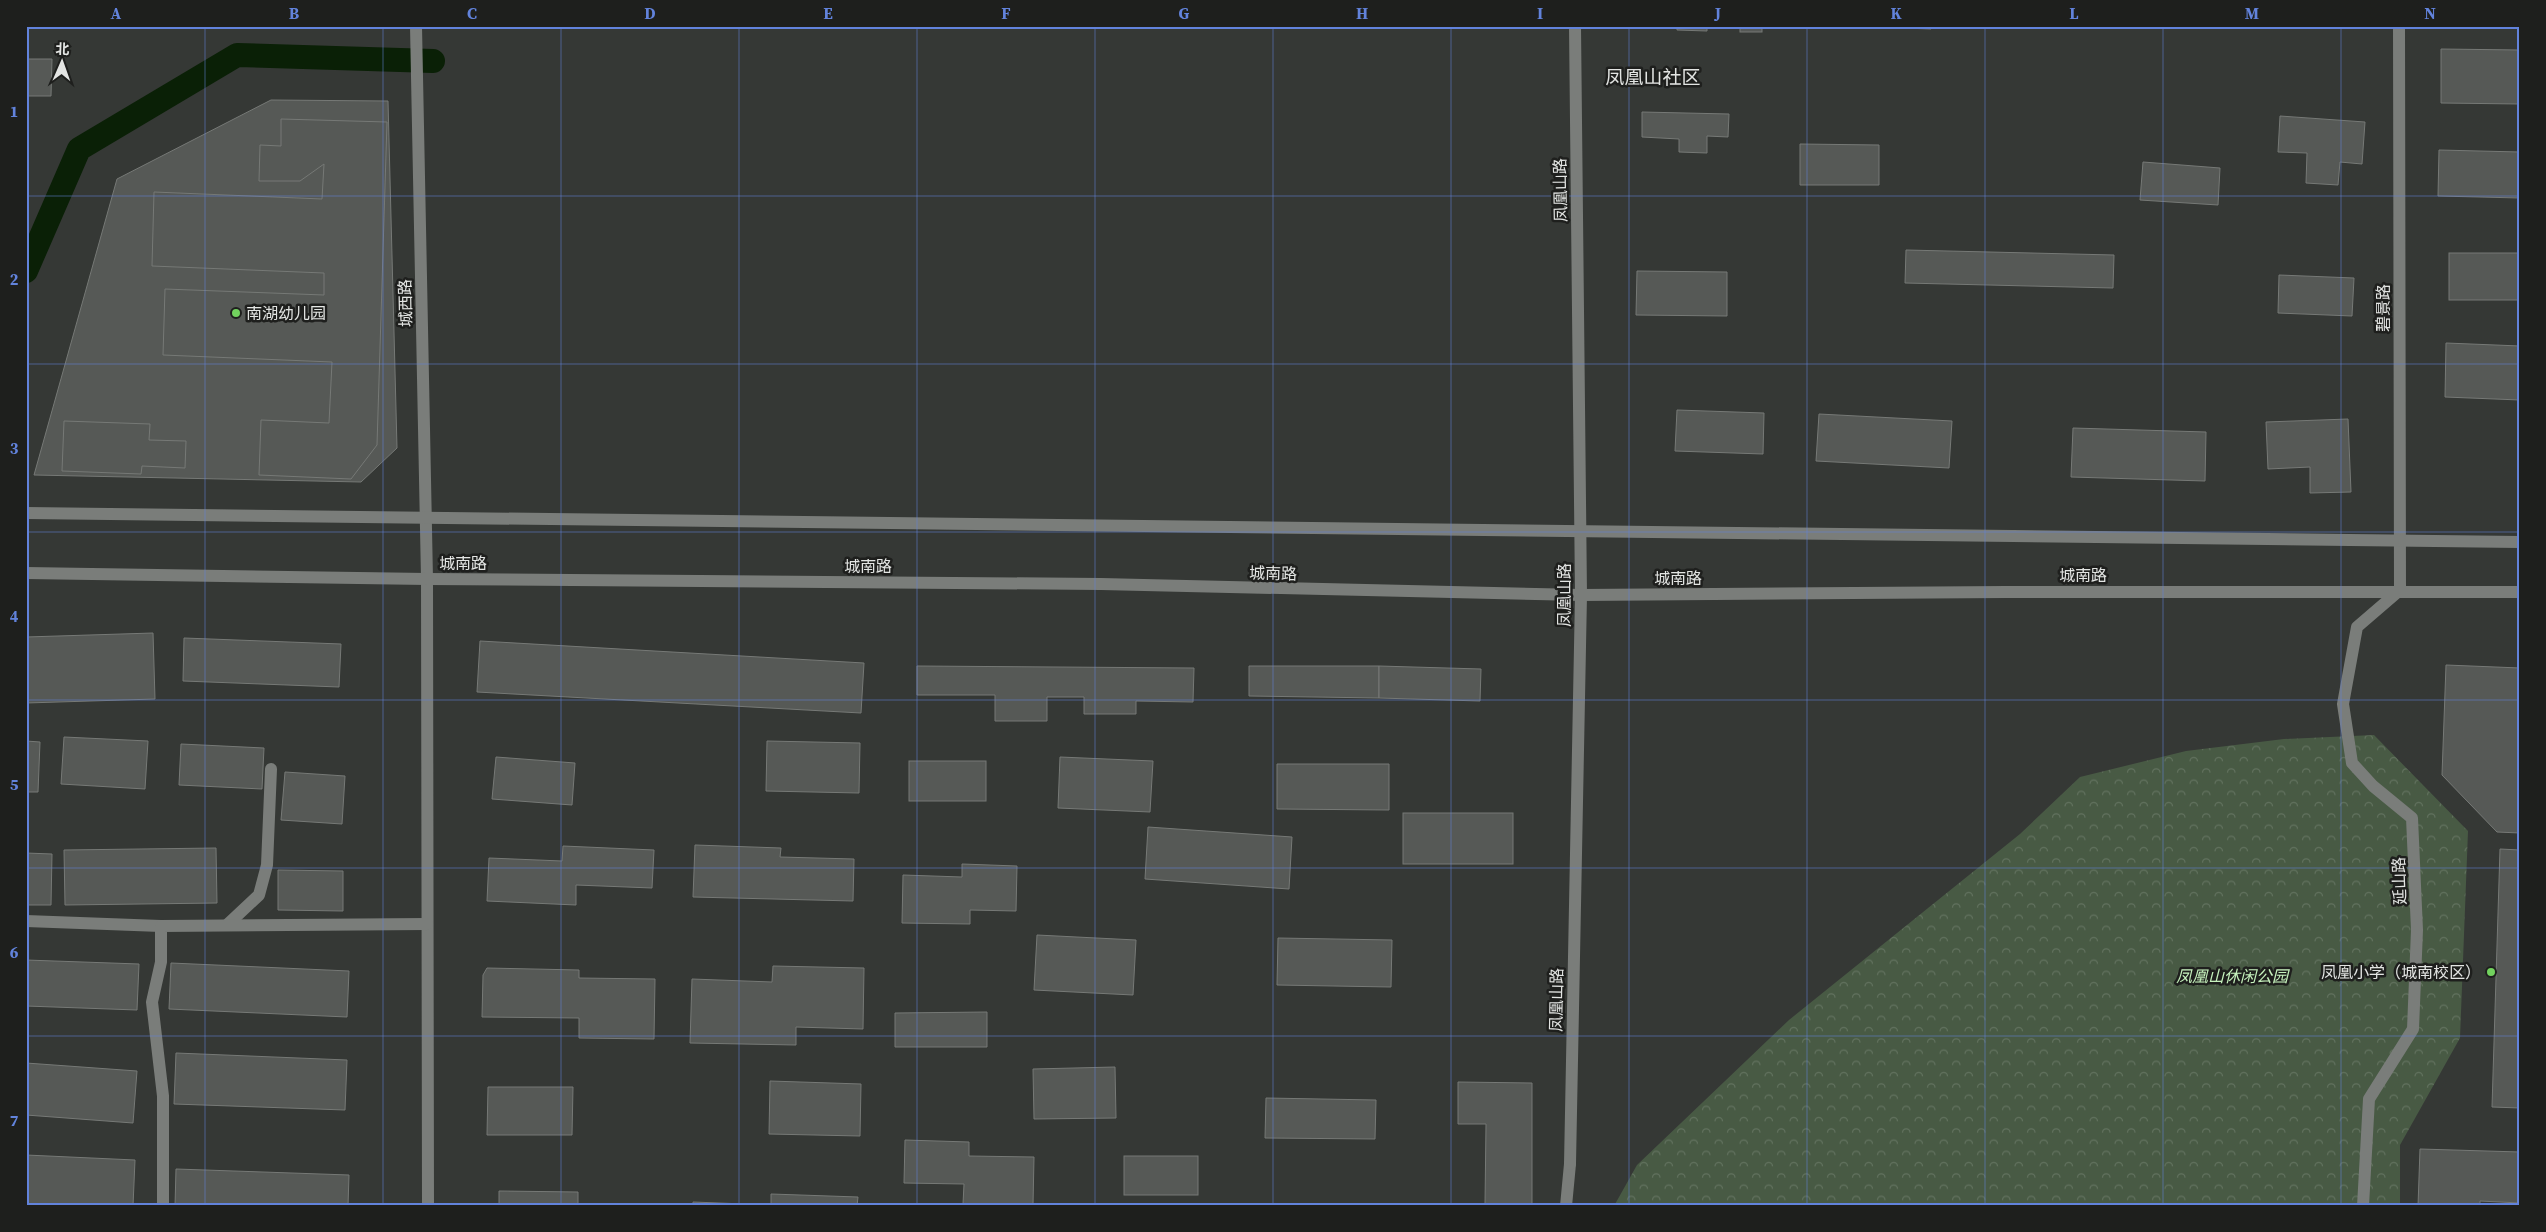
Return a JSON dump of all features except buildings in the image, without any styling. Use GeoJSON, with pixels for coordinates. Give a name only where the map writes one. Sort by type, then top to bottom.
{"type":"FeatureCollection","features":[{"type":"Feature","properties":{"kind":"main road","name":"城西路"},"geometry":{"type":"LineString","coordinates":[[416,26],[427,579],[428,1206]]}},
{"type":"Feature","properties":{"kind":"main road","name":"凤凰山路"},"geometry":{"type":"LineString","coordinates":[[1566,1206],[1570,1164],[1581,595],[1574,26]]}},
{"type":"Feature","properties":{"kind":"main road","name":"碧景路"},"geometry":{"type":"LineString","coordinates":[[2400,26],[2400,590]]}},
{"type":"Feature","properties":{"kind":"main road"},"geometry":{"type":"LineString","coordinates":[[26,513],[2520,542]]}},
{"type":"Feature","properties":{"kind":"main road","name":"城南路"},"geometry":{"type":"LineString","coordinates":[[26,573],[427,579],[1101,584],[1581,595],[2400,590],[2520,592]]}},
{"type":"Feature","properties":{"kind":"main road","name":"延山路"},"geometry":{"type":"LineString","coordinates":[[2363,1206],[2369,1098],[2413,1029],[2417,930],[2412,818],[2373,786],[2352,763],[2343,704],[2357,627],[2400,590]]}},
{"type":"Feature","properties":{"kind":"main road"},"geometry":{"type":"LineString","coordinates":[[227,925],[259,895],[267,865],[271,768]]}},
{"type":"Feature","properties":{"kind":"main road"},"geometry":{"type":"LineString","coordinates":[[26,921],[161,926],[427,924]]}},
{"type":"Feature","properties":{"kind":"main road"},"geometry":{"type":"LineString","coordinates":[[161,926],[161,962],[152,1002],[163,1096],[163,1206]]}},
{"type":"Feature","properties":{"kind":"green space","name":"凤凰山休闲公园"},"geometry":{"type":"Polygon","coordinates":[[[2374,735],[2468,831],[2460,1038],[2400,1145],[2400,1206],[1614,1206],[1637,1165],[1789,1020],[2020,834],[2080,777],[2186,751],[2284,739],[2374,735]]]}},
{"type":"Feature","properties":{"kind":"waterway"},"geometry":{"type":"LineString","coordinates":[[26,271],[79,149],[237,55],[433,61]]}},
{"type":"Feature","properties":{"kind":"place","name":"南湖幼儿园"},"geometry":{"type":"Point","coordinates":[236,313]}},
{"type":"Feature","properties":{"kind":"place","name":"凤凰小学（城南校区）"},"geometry":{"type":"Point","coordinates":[2491,972]}},
{"type":"Feature","properties":{"kind":"district","name":"凤凰山社区"},"geometry":{"type":"Point","coordinates":[1653,77]}}]}
